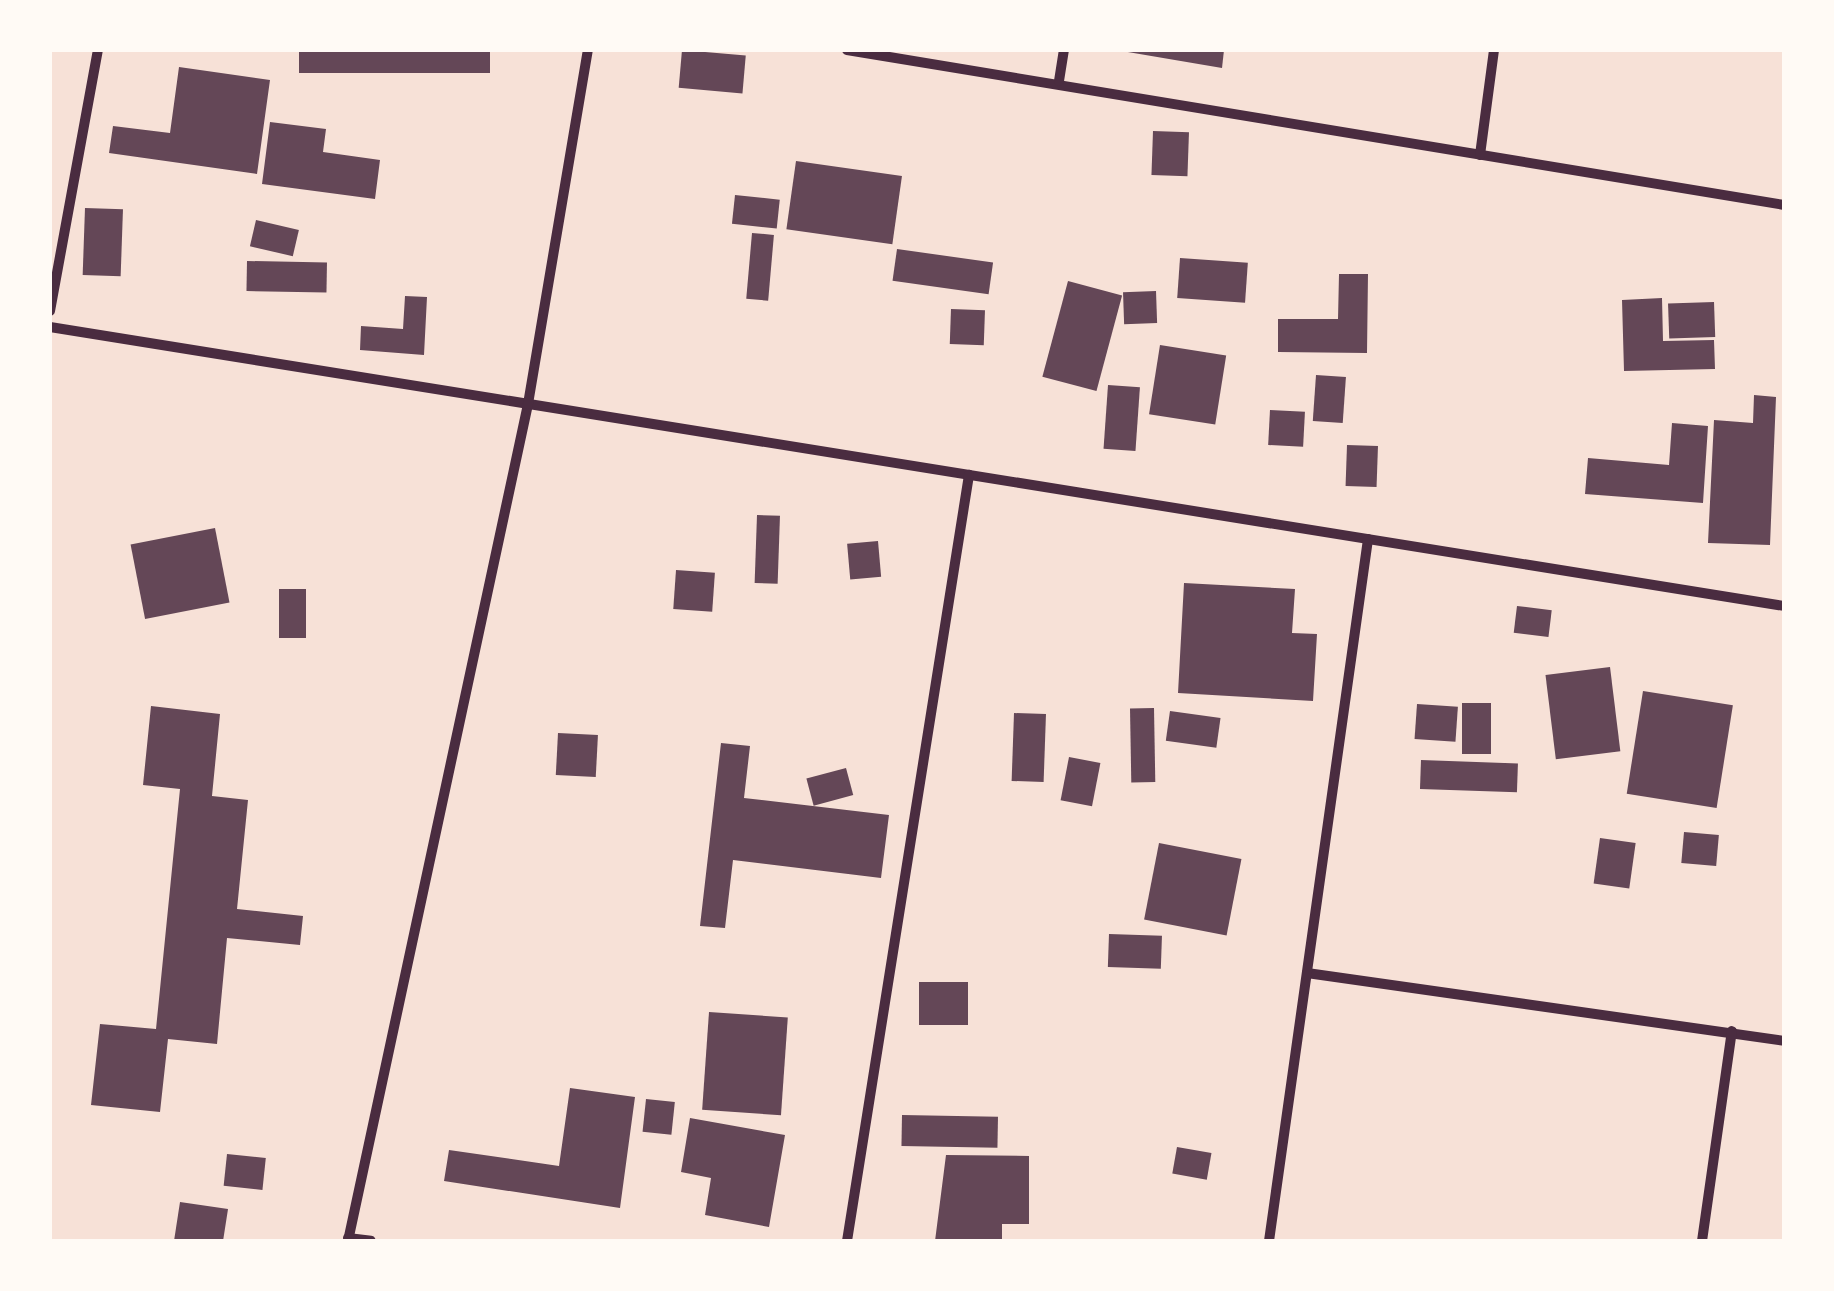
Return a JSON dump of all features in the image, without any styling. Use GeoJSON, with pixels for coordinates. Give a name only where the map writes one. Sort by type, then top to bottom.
{"type":"FeatureCollection","features":[{"type":"Feature","properties":{"kind":"street"},"geometry":{"type":"LineString","coordinates":[[50,311],[98,50]]}},
{"type":"Feature","properties":{"kind":"street"},"geometry":{"type":"LineString","coordinates":[[371,1241],[348,1239],[528,404],[588,50]]}},
{"type":"Feature","properties":{"kind":"street"},"geometry":{"type":"LineString","coordinates":[[847,50],[1059,81],[1784,205]]}},
{"type":"Feature","properties":{"kind":"street"},"geometry":{"type":"LineString","coordinates":[[1059,81],[1064,50]]}},
{"type":"Feature","properties":{"kind":"street"},"geometry":{"type":"LineString","coordinates":[[1480,156],[1494,50]]}},
{"type":"Feature","properties":{"kind":"street"},"geometry":{"type":"LineString","coordinates":[[50,327],[1784,606]]}},
{"type":"Feature","properties":{"kind":"street"},"geometry":{"type":"LineString","coordinates":[[847,1241],[969,475]]}},
{"type":"Feature","properties":{"kind":"street"},"geometry":{"type":"LineString","coordinates":[[1269,1241],[1368,539]]}},
{"type":"Feature","properties":{"kind":"street"},"geometry":{"type":"LineString","coordinates":[[1307,973],[1784,1041]]}},
{"type":"Feature","properties":{"kind":"street"},"geometry":{"type":"LineString","coordinates":[[1702,1241],[1732,1032]]}},
{"type":"Feature","properties":{"kind":"building"},"geometry":{"type":"Polygon","coordinates":[[[299,50],[490,50],[490,73],[299,73],[299,50]]]}},
{"type":"Feature","properties":{"kind":"building"},"geometry":{"type":"Polygon","coordinates":[[[682,50],[746,56],[742,93],[679,88],[682,50]]]}},
{"type":"Feature","properties":{"kind":"building"},"geometry":{"type":"Polygon","coordinates":[[[1116,50],[1224,50],[1222,68],[1116,50]]]}},
{"type":"Feature","properties":{"kind":"building"},"geometry":{"type":"Polygon","coordinates":[[[179,67],[270,80],[257,174],[109,153],[113,126],[170,133],[179,67]]]}},
{"type":"Feature","properties":{"kind":"building"},"geometry":{"type":"Polygon","coordinates":[[[270,122],[326,129],[323,152],[380,160],[375,199],[262,184],[270,122]]]}},
{"type":"Feature","properties":{"kind":"building"},"geometry":{"type":"Polygon","coordinates":[[[1153,131],[1189,132],[1187,176],[1151,175],[1153,131]]]}},
{"type":"Feature","properties":{"kind":"building"},"geometry":{"type":"Polygon","coordinates":[[[796,161],[902,176],[892,244],[786,229],[796,161]]]}},
{"type":"Feature","properties":{"kind":"building"},"geometry":{"type":"Polygon","coordinates":[[[735,195],[780,200],[777,229],[732,224],[735,195]]]}},
{"type":"Feature","properties":{"kind":"building"},"geometry":{"type":"Polygon","coordinates":[[[85,208],[123,209],[121,276],[83,275],[85,208]]]}},
{"type":"Feature","properties":{"kind":"building"},"geometry":{"type":"Polygon","coordinates":[[[256,220],[299,230],[293,256],[250,246],[256,220]]]}},
{"type":"Feature","properties":{"kind":"building"},"geometry":{"type":"Polygon","coordinates":[[[752,233],[774,235],[768,301],[746,299],[752,233]]]}},
{"type":"Feature","properties":{"kind":"building"},"geometry":{"type":"Polygon","coordinates":[[[897,249],[993,262],[989,294],[893,281],[897,249]]]}},
{"type":"Feature","properties":{"kind":"building"},"geometry":{"type":"Polygon","coordinates":[[[1180,258],[1248,263],[1245,303],[1177,298],[1180,258]]]}},
{"type":"Feature","properties":{"kind":"building"},"geometry":{"type":"Polygon","coordinates":[[[247,261],[327,262],[326,292],[246,291],[247,261]]]}},
{"type":"Feature","properties":{"kind":"building"},"geometry":{"type":"Polygon","coordinates":[[[1339,274],[1368,274],[1367,353],[1278,352],[1278,319],[1338,319],[1339,274]]]}},
{"type":"Feature","properties":{"kind":"building"},"geometry":{"type":"Polygon","coordinates":[[[1068,281],[1122,295],[1096,391],[1042,377],[1068,281]]]}},
{"type":"Feature","properties":{"kind":"building"},"geometry":{"type":"Polygon","coordinates":[[[1156,291],[1157,323],[1124,324],[1123,292],[1156,291]]]}},
{"type":"Feature","properties":{"kind":"building"},"geometry":{"type":"Polygon","coordinates":[[[405,296],[427,297],[424,355],[360,350],[361,326],[403,329],[405,296]]]}},
{"type":"Feature","properties":{"kind":"building"},"geometry":{"type":"Polygon","coordinates":[[[1662,298],[1663,341],[1714,340],[1715,369],[1624,371],[1622,300],[1662,298]]]}},
{"type":"Feature","properties":{"kind":"building"},"geometry":{"type":"Polygon","coordinates":[[[1714,302],[1715,337],[1669,339],[1668,304],[1714,302]]]}},
{"type":"Feature","properties":{"kind":"building"},"geometry":{"type":"Polygon","coordinates":[[[951,309],[985,310],[984,345],[950,344],[951,309]]]}},
{"type":"Feature","properties":{"kind":"building"},"geometry":{"type":"Polygon","coordinates":[[[1160,345],[1226,355],[1215,425],[1149,414],[1160,345]]]}},
{"type":"Feature","properties":{"kind":"building"},"geometry":{"type":"Polygon","coordinates":[[[1316,375],[1346,377],[1343,423],[1313,421],[1316,375]]]}},
{"type":"Feature","properties":{"kind":"building"},"geometry":{"type":"Polygon","coordinates":[[[1108,385],[1140,387],[1135,451],[1104,449],[1108,385]]]}},
{"type":"Feature","properties":{"kind":"building"},"geometry":{"type":"Polygon","coordinates":[[[1754,395],[1776,397],[1770,545],[1708,543],[1714,420],[1753,423],[1754,395]]]}},
{"type":"Feature","properties":{"kind":"building"},"geometry":{"type":"Polygon","coordinates":[[[1270,410],[1305,412],[1303,447],[1268,445],[1270,410]]]}},
{"type":"Feature","properties":{"kind":"building"},"geometry":{"type":"Polygon","coordinates":[[[1672,423],[1708,426],[1703,503],[1585,494],[1588,458],[1669,465],[1672,423]]]}},
{"type":"Feature","properties":{"kind":"building"},"geometry":{"type":"Polygon","coordinates":[[[1347,445],[1378,446],[1377,487],[1346,486],[1347,445]]]}},
{"type":"Feature","properties":{"kind":"building"},"geometry":{"type":"Polygon","coordinates":[[[757,515],[780,516],[778,584],[755,583],[757,515]]]}},
{"type":"Feature","properties":{"kind":"building"},"geometry":{"type":"Polygon","coordinates":[[[215,528],[230,603],[145,619],[131,544],[215,528]]]}},
{"type":"Feature","properties":{"kind":"building"},"geometry":{"type":"Polygon","coordinates":[[[878,541],[881,577],[850,580],[847,544],[878,541]]]}},
{"type":"Feature","properties":{"kind":"building"},"geometry":{"type":"Polygon","coordinates":[[[676,570],[715,573],[712,612],[673,609],[676,570]]]}},
{"type":"Feature","properties":{"kind":"building"},"geometry":{"type":"Polygon","coordinates":[[[1184,583],[1295,589],[1292,633],[1317,634],[1313,701],[1178,693],[1184,583]]]}},
{"type":"Feature","properties":{"kind":"building"},"geometry":{"type":"Polygon","coordinates":[[[279,589],[306,589],[306,638],[279,638],[279,589]]]}},
{"type":"Feature","properties":{"kind":"building"},"geometry":{"type":"Polygon","coordinates":[[[1517,606],[1552,610],[1548,637],[1514,633],[1517,606]]]}},
{"type":"Feature","properties":{"kind":"building"},"geometry":{"type":"Polygon","coordinates":[[[1610,667],[1620,751],[1556,759],[1545,675],[1610,667]]]}},
{"type":"Feature","properties":{"kind":"building"},"geometry":{"type":"Polygon","coordinates":[[[1643,691],[1733,705],[1717,808],[1627,794],[1643,691]]]}},
{"type":"Feature","properties":{"kind":"building"},"geometry":{"type":"Polygon","coordinates":[[[1462,703],[1491,703],[1491,754],[1462,754],[1462,703]]]}},
{"type":"Feature","properties":{"kind":"building"},"geometry":{"type":"Polygon","coordinates":[[[1417,704],[1458,707],[1455,742],[1415,739],[1417,704]]]}},
{"type":"Feature","properties":{"kind":"building"},"geometry":{"type":"Polygon","coordinates":[[[151,706],[220,714],[212,796],[248,800],[237,909],[303,916],[300,945],[227,938],[217,1044],[168,1039],[160,1112],[91,1105],[100,1024],[156,1029],[180,789],[143,785],[151,706]]]}},
{"type":"Feature","properties":{"kind":"building"},"geometry":{"type":"Polygon","coordinates":[[[1130,708],[1154,708],[1155,782],[1131,782],[1130,708]]]}},
{"type":"Feature","properties":{"kind":"building"},"geometry":{"type":"Polygon","coordinates":[[[1170,711],[1221,718],[1216,748],[1166,741],[1170,711]]]}},
{"type":"Feature","properties":{"kind":"building"},"geometry":{"type":"Polygon","coordinates":[[[1014,713],[1046,714],[1044,782],[1012,781],[1014,713]]]}},
{"type":"Feature","properties":{"kind":"building"},"geometry":{"type":"Polygon","coordinates":[[[558,733],[598,735],[596,777],[556,775],[558,733]]]}},
{"type":"Feature","properties":{"kind":"building"},"geometry":{"type":"Polygon","coordinates":[[[721,743],[750,746],[744,798],[889,815],[881,878],[733,860],[725,928],[700,926],[721,743]]]}},
{"type":"Feature","properties":{"kind":"building"},"geometry":{"type":"Polygon","coordinates":[[[1069,757],[1100,763],[1092,806],[1061,800],[1069,757]]]}},
{"type":"Feature","properties":{"kind":"building"},"geometry":{"type":"Polygon","coordinates":[[[1421,760],[1518,763],[1517,792],[1420,789],[1421,760]]]}},
{"type":"Feature","properties":{"kind":"building"},"geometry":{"type":"Polygon","coordinates":[[[846,768],[853,795],[814,806],[806,779],[846,768]]]}},
{"type":"Feature","properties":{"kind":"building"},"geometry":{"type":"Polygon","coordinates":[[[1684,832],[1719,835],[1716,866],[1681,863],[1684,832]]]}},
{"type":"Feature","properties":{"kind":"building"},"geometry":{"type":"Polygon","coordinates":[[[1600,838],[1636,843],[1629,889],[1594,884],[1600,838]]]}},
{"type":"Feature","properties":{"kind":"building"},"geometry":{"type":"Polygon","coordinates":[[[1159,843],[1241,859],[1227,936],[1144,920],[1159,843]]]}},
{"type":"Feature","properties":{"kind":"building"},"geometry":{"type":"Polygon","coordinates":[[[1109,934],[1162,936],[1161,969],[1108,967],[1109,934]]]}},
{"type":"Feature","properties":{"kind":"building"},"geometry":{"type":"Polygon","coordinates":[[[919,982],[968,982],[968,1025],[919,1025],[919,982]]]}},
{"type":"Feature","properties":{"kind":"building"},"geometry":{"type":"Polygon","coordinates":[[[709,1012],[788,1018],[781,1115],[702,1110],[709,1012]]]}},
{"type":"Feature","properties":{"kind":"building"},"geometry":{"type":"Polygon","coordinates":[[[570,1088],[635,1097],[620,1208],[444,1181],[449,1150],[559,1166],[570,1088]]]}},
{"type":"Feature","properties":{"kind":"building"},"geometry":{"type":"Polygon","coordinates":[[[646,1099],[675,1102],[671,1135],[643,1132],[646,1099]]]}},
{"type":"Feature","properties":{"kind":"building"},"geometry":{"type":"Polygon","coordinates":[[[902,1115],[998,1117],[997,1148],[901,1146],[902,1115]]]}},
{"type":"Feature","properties":{"kind":"building"},"geometry":{"type":"Polygon","coordinates":[[[690,1118],[785,1135],[769,1227],[705,1215],[711,1178],[681,1172],[690,1118]]]}},
{"type":"Feature","properties":{"kind":"building"},"geometry":{"type":"Polygon","coordinates":[[[1177,1147],[1211,1153],[1207,1180],[1172,1174],[1177,1147]]]}},
{"type":"Feature","properties":{"kind":"building"},"geometry":{"type":"Polygon","coordinates":[[[227,1154],[266,1158],[262,1190],[224,1186],[227,1154]]]}},
{"type":"Feature","properties":{"kind":"building"},"geometry":{"type":"Polygon","coordinates":[[[946,1155],[1029,1156],[1029,1224],[1002,1224],[1002,1241],[935,1241],[946,1155]]]}},
{"type":"Feature","properties":{"kind":"building"},"geometry":{"type":"Polygon","coordinates":[[[180,1202],[228,1209],[223,1241],[174,1241],[180,1202]]]}}]}
